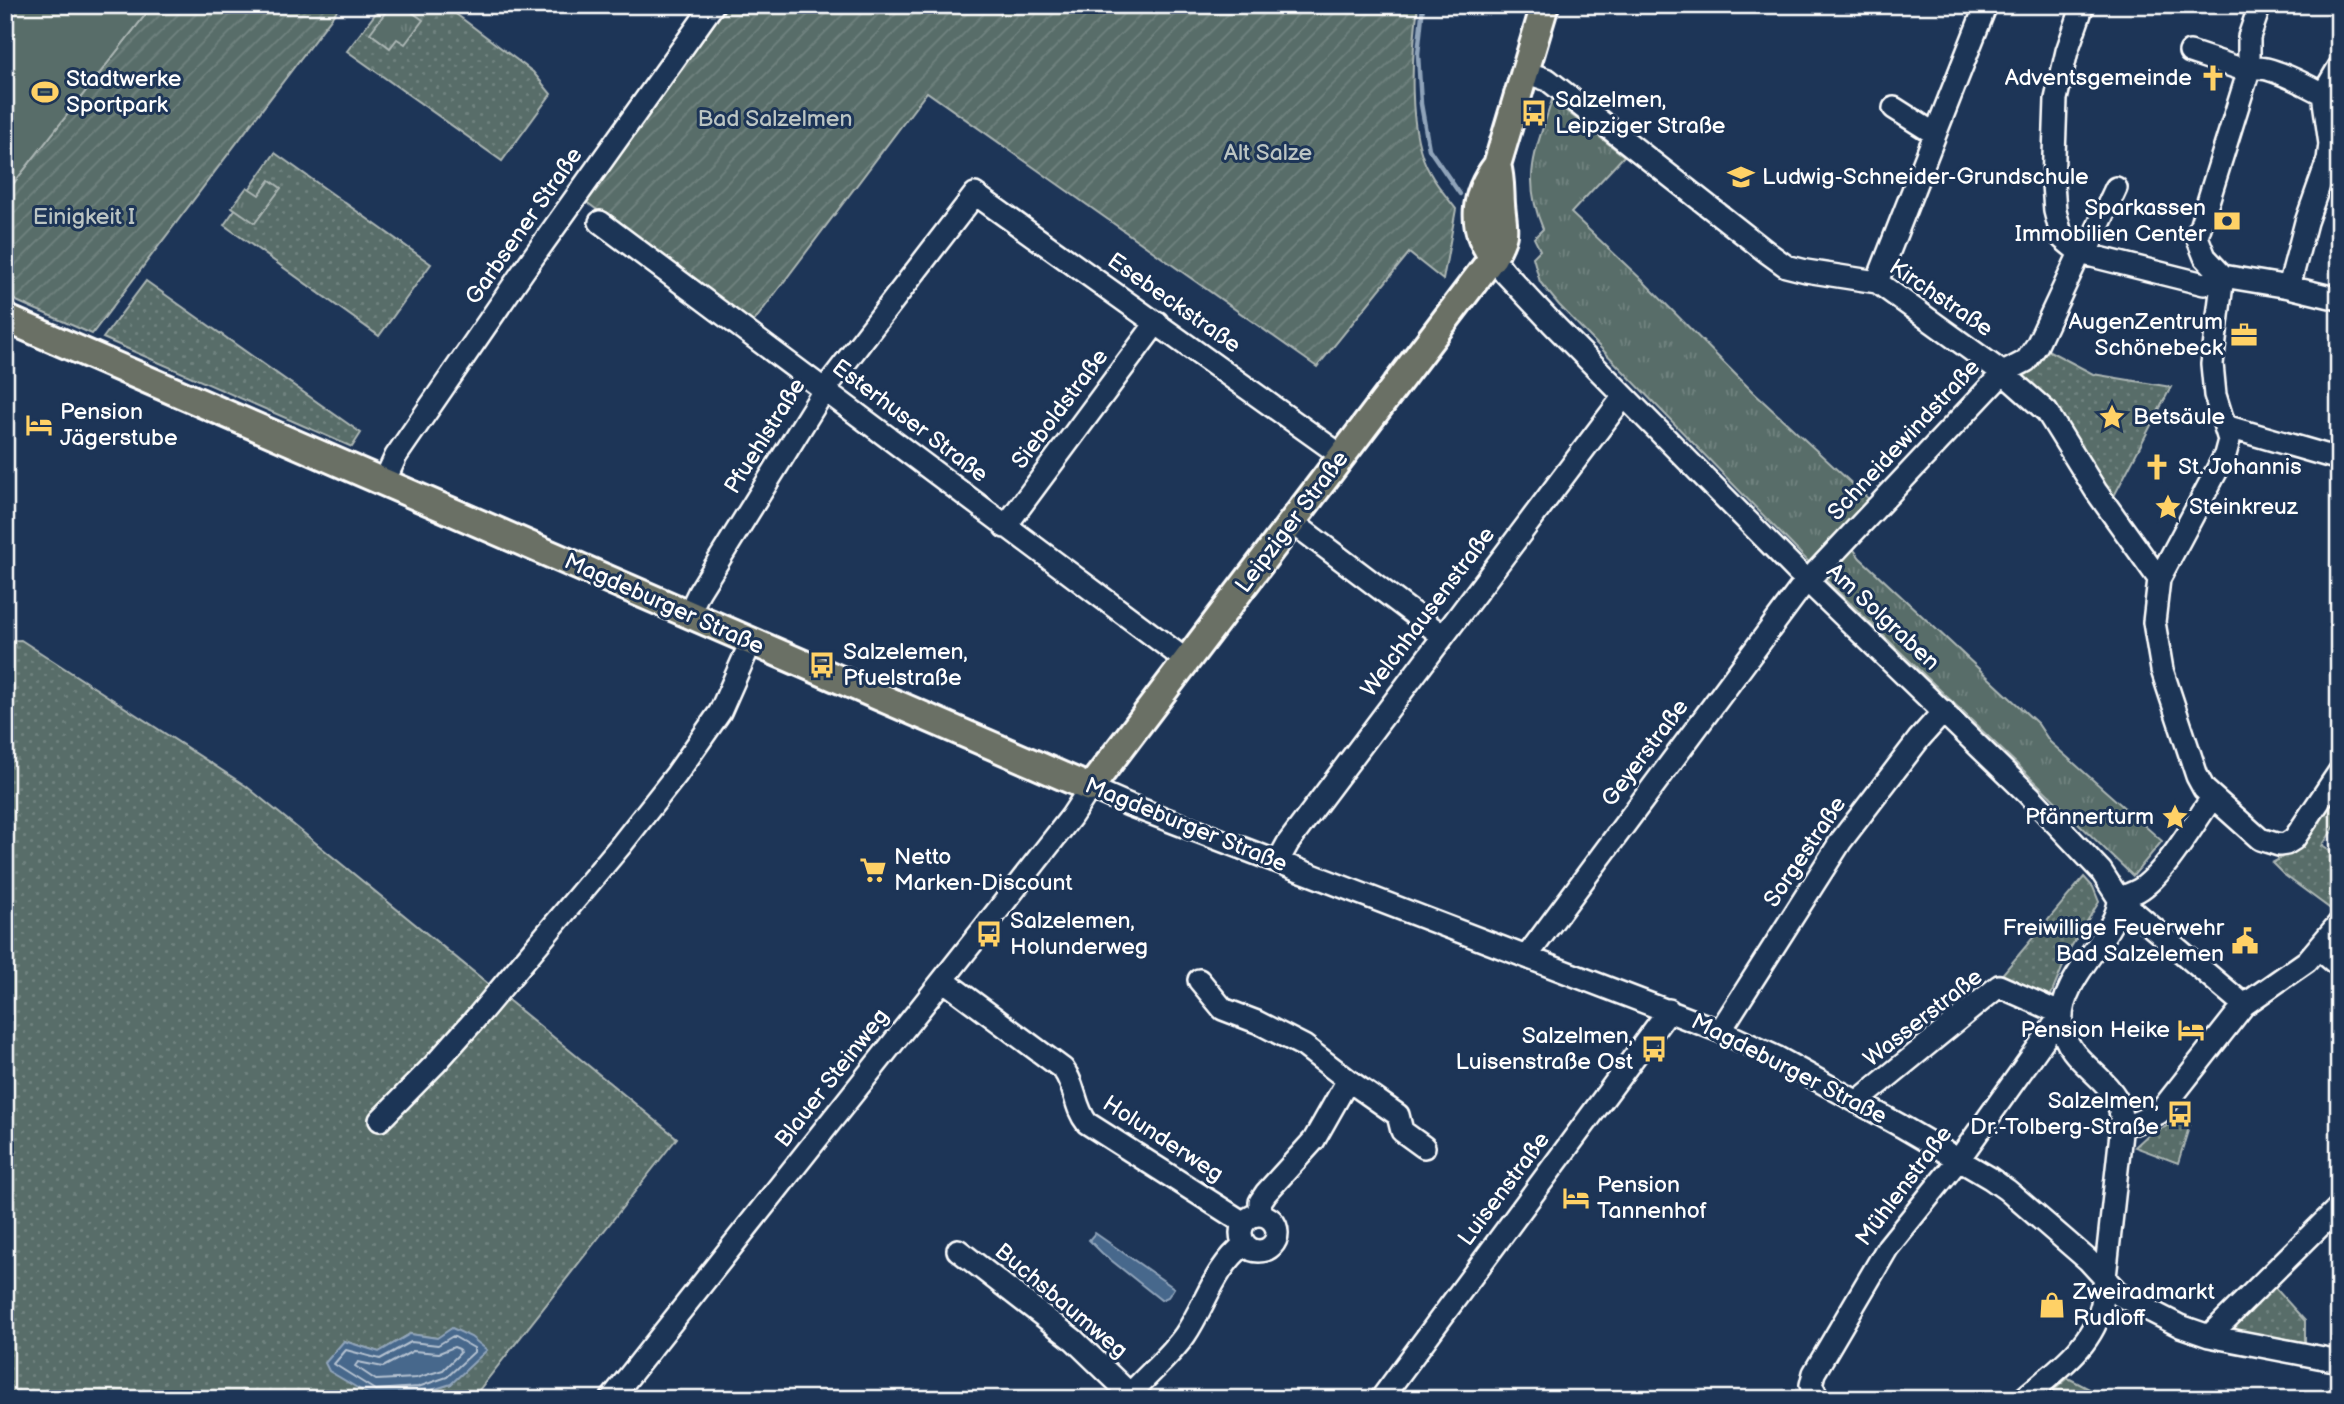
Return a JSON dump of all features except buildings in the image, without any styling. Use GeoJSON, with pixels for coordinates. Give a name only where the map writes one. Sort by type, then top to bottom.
{"type":"FeatureCollection","features":[{"type":"Feature","properties":{"kind":"main road","name":"Leipziger Straße"},"geometry":{"type":"LineString","coordinates":[[1090,788],[1493,257],[1505,227],[1501,205],[1501,180],[1497,166],[1545,5]]}},
{"type":"Feature","properties":{"kind":"main road","name":"Magdeburger Straße"},"geometry":{"type":"LineString","coordinates":[[5,318],[1090,788]]}},
{"type":"Feature","properties":{"kind":"street","name":"Garbsener Straße"},"geometry":{"type":"LineString","coordinates":[[384,482],[396,456],[524,270],[713,5]]}},
{"type":"Feature","properties":{"kind":"street"},"geometry":{"type":"LineString","coordinates":[[1877,282],[1986,5]]}},
{"type":"Feature","properties":{"kind":"street"},"geometry":{"type":"LineString","coordinates":[[2083,5],[2067,51],[2056,99],[2053,184],[2055,211],[2062,238],[2080,253],[2204,284],[2223,276],[2290,287],[2339,299]]}},
{"type":"Feature","properties":{"kind":"street"},"geometry":{"type":"LineString","coordinates":[[2223,276],[2205,257],[2198,234],[2249,71],[2249,37],[2260,5]]}},
{"type":"Feature","properties":{"kind":"street"},"geometry":{"type":"LineString","coordinates":[[2190,52],[2249,71],[2260,67],[2303,83],[2323,94]]}},
{"type":"Feature","properties":{"kind":"street"},"geometry":{"type":"LineString","coordinates":[[2290,287],[2306,222],[2333,162],[2323,94],[2339,67]]}},
{"type":"Feature","properties":{"kind":"street","name":"Kirchstraße"},"geometry":{"type":"LineString","coordinates":[[1525,72],[1548,80],[1786,266],[1877,282],[2003,373],[2047,412],[2096,491],[2159,579]]}},
{"type":"Feature","properties":{"kind":"street"},"geometry":{"type":"LineString","coordinates":[[1895,108],[1935,134]]}},
{"type":"Feature","properties":{"kind":"street","name":"Schneidewindstraße"},"geometry":{"type":"LineString","coordinates":[[1807,582],[2003,373],[2026,361],[2037,345],[2080,253],[2090,244],[2116,188]]}},
{"type":"Feature","properties":{"kind":"street","name":"Esebeckstraße"},"geometry":{"type":"LineString","coordinates":[[975,194],[1342,456]]}},
{"type":"Feature","properties":{"kind":"street","name":"Pfuehlstraße"},"geometry":{"type":"LineString","coordinates":[[688,614],[695,597],[825,389],[975,194]]}},
{"type":"Feature","properties":{"kind":"street","name":"Esterhuser Straße"},"geometry":{"type":"LineString","coordinates":[[600,222],[1186,661]]}},
{"type":"Feature","properties":{"kind":"street","name":"Am Solgraben"},"geometry":{"type":"LineString","coordinates":[[1493,257],[1552,323],[1807,582],[1944,711],[2097,866],[2119,899],[2244,1005]]}},
{"type":"Feature","properties":{"kind":"street"},"geometry":{"type":"LineString","coordinates":[[2223,276],[2212,364],[2215,395],[2229,439],[2225,455],[2159,579],[2154,622],[2162,670],[2197,776],[2204,789],[2260,839],[2269,844],[2286,844],[2301,829],[2339,772]]}},
{"type":"Feature","properties":{"kind":"street","name":"Sieboldstraße"},"geometry":{"type":"LineString","coordinates":[[1005,527],[1157,322]]}},
{"type":"Feature","properties":{"kind":"street","name":"Welchhausenstraße"},"geometry":{"type":"LineString","coordinates":[[1278,861],[1288,843],[1624,396]]}},
{"type":"Feature","properties":{"kind":"street"},"geometry":{"type":"LineString","coordinates":[[2225,426],[2337,451]]}},
{"type":"Feature","properties":{"kind":"street"},"geometry":{"type":"LineString","coordinates":[[1292,522],[1443,636]]}},
{"type":"Feature","properties":{"kind":"street","name":"Geyerstraße"},"geometry":{"type":"LineString","coordinates":[[1527,956],[1807,582]]}},
{"type":"Feature","properties":{"kind":"street"},"geometry":{"type":"LineString","coordinates":[[380,1121],[477,1017],[676,775],[720,712],[751,642]]}},
{"type":"Feature","properties":{"kind":"street","name":"Sorgestraße"},"geometry":{"type":"LineString","coordinates":[[1720,1031],[1841,841],[1919,739],[1944,711]]}},
{"type":"Feature","properties":{"kind":"street","name":"Magdeburger Straße"},"geometry":{"type":"LineString","coordinates":[[1090,788],[1720,1031],[1776,1057],[1959,1159],[2007,1190],[2088,1260],[2121,1296],[2180,1326],[2209,1336],[2339,1361]]}},
{"type":"Feature","properties":{"kind":"street","name":"Blauer Steinweg"},"geometry":{"type":"LineString","coordinates":[[611,1399],[1071,817],[1090,788]]}},
{"type":"Feature","properties":{"kind":"street"},"geometry":{"type":"LineString","coordinates":[[2119,899],[2152,880],[2212,798]]}},
{"type":"Feature","properties":{"kind":"street","name":"Mühlenstraße"},"geometry":{"type":"LineString","coordinates":[[1819,1399],[1811,1385],[1814,1373],[1888,1247],[1959,1159],[2062,1014],[2082,967],[2116,913],[2119,899]]}},
{"type":"Feature","properties":{"kind":"street"},"geometry":{"type":"LineString","coordinates":[[2122,1124],[2134,1123],[2159,1113],[2244,1005],[2307,961],[2339,923]]}},
{"type":"Feature","properties":{"kind":"street"},"geometry":{"type":"LineString","coordinates":[[2319,949],[2339,966]]}},
{"type":"Feature","properties":{"kind":"street","name":"Holunderweg"},"geometry":{"type":"LineString","coordinates":[[943,980],[1063,1069],[1076,1095],[1077,1111],[1087,1124],[1250,1228]]}},
{"type":"Feature","properties":{"kind":"street"},"geometry":{"type":"LineString","coordinates":[[1199,980],[1223,1009],[1257,1022],[1304,1046],[1398,1115],[1402,1131],[1424,1147]]}},
{"type":"Feature","properties":{"kind":"street","name":"Wasserstraße"},"geometry":{"type":"LineString","coordinates":[[1857,1102],[1999,986],[2062,1014]]}},
{"type":"Feature","properties":{"kind":"street","name":"Luisenstraße"},"geometry":{"type":"LineString","coordinates":[[1381,1399],[1669,1010]]}},
{"type":"Feature","properties":{"kind":"street"},"geometry":{"type":"LineString","coordinates":[[2023,1399],[2067,1361],[2090,1335],[2100,1311],[2122,1124],[2120,1108],[2111,1091],[2069,1045],[2062,1024],[2062,1014]]}},
{"type":"Feature","properties":{"kind":"street"},"geometry":{"type":"LineString","coordinates":[[1128,1396],[1161,1365],[1186,1333],[1218,1274],[1250,1228],[1266,1193],[1314,1140],[1348,1080]]}},
{"type":"Feature","properties":{"kind":"street"},"geometry":{"type":"LineString","coordinates":[[2209,1336],[2339,1207]]}},
{"type":"Feature","properties":{"kind":"street","name":"Buchsbaumweg"},"geometry":{"type":"LineString","coordinates":[[958,1250],[1074,1340],[1128,1396]]}},
{"type":"Feature","properties":{"kind":"green space","name":"Stadtwerke Sportpark"},"geometry":{"type":"Polygon","coordinates":[[[5,5],[153,5],[13,184],[5,180],[5,5]]]}},
{"type":"Feature","properties":{"kind":"green space","name":"Einigkeit I"},"geometry":{"type":"Polygon","coordinates":[[[153,5],[341,5],[92,334],[5,296],[5,180],[13,184],[153,5]]]}},
{"type":"Feature","properties":{"kind":"green space"},"geometry":{"type":"Polygon","coordinates":[[[382,5],[444,5],[533,72],[551,94],[502,161],[347,51],[382,5]]]}},
{"type":"Feature","properties":{"kind":"green space"},"geometry":{"type":"Polygon","coordinates":[[[391,5],[402,5],[423,20],[405,44],[397,39],[390,48],[370,33],[391,5]]]}},
{"type":"Feature","properties":{"kind":"green space","name":"Alt Salze"},"geometry":{"type":"Polygon","coordinates":[[[728,5],[1418,5],[1413,68],[1417,136],[1430,173],[1456,209],[1443,280],[1409,253],[1317,367],[927,92],[752,324],[585,201],[728,5]]]}},
{"type":"Feature","properties":{"kind":"green space"},"geometry":{"type":"Polygon","coordinates":[[[1552,100],[1624,156],[1571,213],[1753,392],[1872,502],[1844,536],[1860,558],[2038,724],[2050,742],[2162,841],[2133,876],[1830,584],[1559,305],[1540,282],[1533,257],[1540,250],[1534,238],[1543,229],[1536,210],[1532,178],[1536,149],[1552,100]]]}},
{"type":"Feature","properties":{"kind":"green space"},"geometry":{"type":"Polygon","coordinates":[[[275,153],[431,264],[379,336],[224,225],[275,153]]]}},
{"type":"Feature","properties":{"kind":"green space"},"geometry":{"type":"Polygon","coordinates":[[[270,180],[281,188],[255,223],[232,207],[247,187],[259,195],[270,180]]]}},
{"type":"Feature","properties":{"kind":"green space"},"geometry":{"type":"Polygon","coordinates":[[[146,281],[361,433],[352,447],[103,338],[146,281]]]}},
{"type":"Feature","properties":{"kind":"green space"},"geometry":{"type":"Polygon","coordinates":[[[2040,346],[2093,374],[2171,387],[2113,498],[2015,374],[2040,346]]]}},
{"type":"Feature","properties":{"kind":"green space"},"geometry":{"type":"Polygon","coordinates":[[[21,640],[246,786],[677,1138],[472,1399],[5,1399],[5,641],[21,640]],[[410,1334],[379,1352],[344,1341],[371,1396],[419,1394],[451,1384],[437,1338],[410,1334]]]}},
{"type":"Feature","properties":{"kind":"green space"},"geometry":{"type":"Polygon","coordinates":[[[2339,784],[2339,820],[2322,846],[2339,857],[2339,901],[2332,910],[2272,863],[2303,839],[2339,784]]]}},
{"type":"Feature","properties":{"kind":"green space"},"geometry":{"type":"Polygon","coordinates":[[[2084,877],[2093,887],[2099,902],[2071,947],[2046,1007],[1995,983],[2084,877]]]}},
{"type":"Feature","properties":{"kind":"green space"},"geometry":{"type":"Polygon","coordinates":[[[2173,1121],[2190,1124],[2178,1163],[2135,1147],[2150,1133],[2173,1121]]]}},
{"type":"Feature","properties":{"kind":"green space"},"geometry":{"type":"Polygon","coordinates":[[[2269,1281],[2305,1321],[2305,1342],[2216,1327],[2269,1281]]]}},
{"type":"Feature","properties":{"kind":"green space"},"geometry":{"type":"Polygon","coordinates":[[[2068,1378],[2095,1392],[2105,1392],[2111,1399],[2044,1399],[2068,1378]]]}},
{"type":"Feature","properties":{"kind":"water"},"geometry":{"type":"Polygon","coordinates":[[[1095,1233],[1174,1288],[1168,1297],[1161,1300],[1102,1253],[1089,1240],[1095,1233]]]}},
{"type":"Feature","properties":{"kind":"water"},"geometry":{"type":"Polygon","coordinates":[[[452,1328],[471,1337],[487,1350],[451,1384],[419,1394],[371,1396],[329,1371],[325,1363],[344,1341],[379,1352],[410,1334],[437,1338],[452,1328]]]}},
{"type":"Feature","properties":{"kind":"waterway"},"geometry":{"type":"LineString","coordinates":[[1423,5],[1418,54],[1421,104],[1429,149],[1460,194]]}},
{"type":"Feature","properties":{"kind":"place","name":"Adventsgemeinde"},"geometry":{"type":"Point","coordinates":[2213,78]}},
{"type":"Feature","properties":{"kind":"place","name":"Stadtwerke Sportpark"},"geometry":{"type":"Point","coordinates":[45,92]}},
{"type":"Feature","properties":{"kind":"place","name":"Salzelmen, Leipziger Straße"},"geometry":{"type":"Point","coordinates":[1534,113]}},
{"type":"Feature","properties":{"kind":"place","name":"Ludwig-Schneider-Grundschule"},"geometry":{"type":"Point","coordinates":[1741,177]}},
{"type":"Feature","properties":{"kind":"place","name":"Sparkassen Immobilien Center"},"geometry":{"type":"Point","coordinates":[2227,221]}},
{"type":"Feature","properties":{"kind":"place","name":"AugenZentrum Schönebeck"},"geometry":{"type":"Point","coordinates":[2244,335]}},
{"type":"Feature","properties":{"kind":"place","name":"Betsäule"},"geometry":{"type":"Point","coordinates":[2112,417]}},
{"type":"Feature","properties":{"kind":"place","name":"Pension Jägerstube"},"geometry":{"type":"Point","coordinates":[39,425]}},
{"type":"Feature","properties":{"kind":"place","name":"St. Johannis"},"geometry":{"type":"Point","coordinates":[2157,467]}},
{"type":"Feature","properties":{"kind":"place","name":"Steinkreuz"},"geometry":{"type":"Point","coordinates":[2168,507]}},
{"type":"Feature","properties":{"kind":"place","name":"Salzelemen, Pfuelstraße"},"geometry":{"type":"Point","coordinates":[822,665]}},
{"type":"Feature","properties":{"kind":"place","name":"Pfännerturm"},"geometry":{"type":"Point","coordinates":[2175,817]}},
{"type":"Feature","properties":{"kind":"place","name":"Netto Marken-Discount"},"geometry":{"type":"Point","coordinates":[873,870]}},
{"type":"Feature","properties":{"kind":"place","name":"Salzelemen, Holunderweg"},"geometry":{"type":"Point","coordinates":[989,934]}},
{"type":"Feature","properties":{"kind":"place","name":"Freiwillige Feuerwehr Bad Salzelemen"},"geometry":{"type":"Point","coordinates":[2245,941]}},
{"type":"Feature","properties":{"kind":"place","name":"Pension Heike"},"geometry":{"type":"Point","coordinates":[2191,1030]}},
{"type":"Feature","properties":{"kind":"place","name":"Salzelmen, Luisenstraße Ost"},"geometry":{"type":"Point","coordinates":[1654,1049]}},
{"type":"Feature","properties":{"kind":"place","name":"Salzelmen, Dr.-Tolberg-Straße"},"geometry":{"type":"Point","coordinates":[2180,1114]}},
{"type":"Feature","properties":{"kind":"place","name":"Pension Tannenhof"},"geometry":{"type":"Point","coordinates":[1576,1198]}},
{"type":"Feature","properties":{"kind":"place","name":"Zweiradmarkt Rudloff"},"geometry":{"type":"Point","coordinates":[2052,1305]}},
{"type":"Feature","properties":{"kind":"park label","name":"Bad Salzelmen"},"geometry":{"type":"Point","coordinates":[775,119]}}]}
